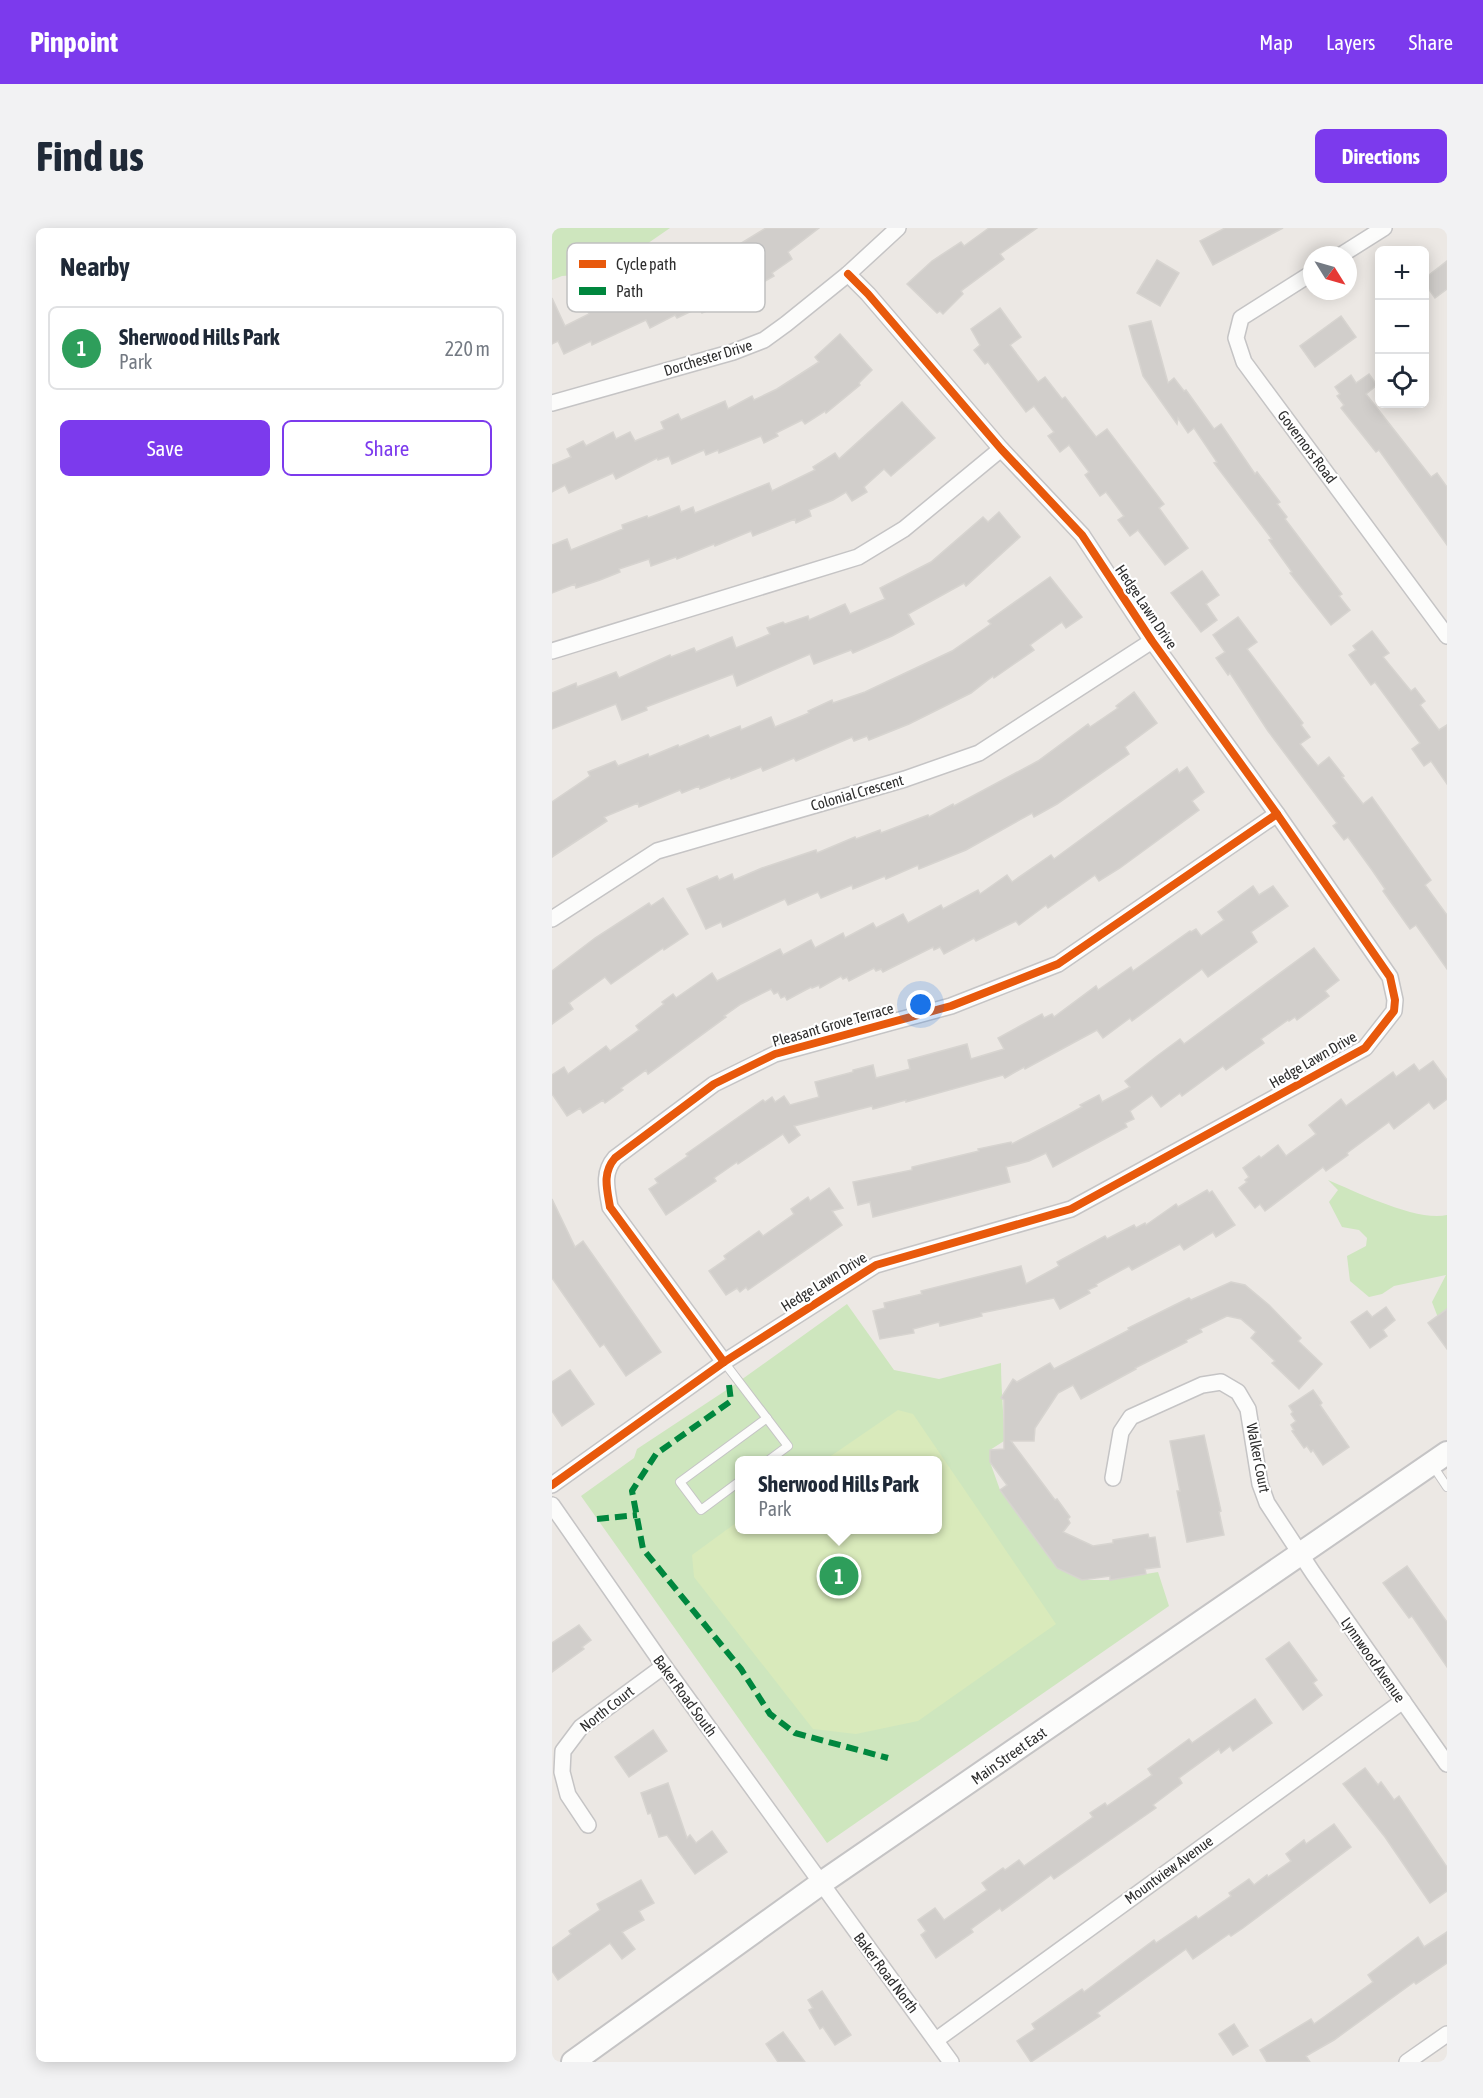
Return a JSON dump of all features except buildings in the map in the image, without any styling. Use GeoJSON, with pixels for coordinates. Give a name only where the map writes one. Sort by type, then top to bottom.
{"type":"FeatureCollection","features":[{"type":"Feature","properties":{"kind":"main road","name":"Main Street East"},"geometry":{"type":"LineString","coordinates":[[573,2062],[820,1884],[1439,1458]]}},
{"type":"Feature","properties":{"kind":"street","name":"Dorchester Drive"},"geometry":{"type":"LineString","coordinates":[[552,404],[733,352],[764,340],[848,274],[898,228]]}},
{"type":"Feature","properties":{"kind":"street"},"geometry":{"type":"LineString","coordinates":[[1355,246],[1384,228]]}},
{"type":"Feature","properties":{"kind":"street","name":"Hedge Lawn Drive"},"geometry":{"type":"LineString","coordinates":[[552,1485],[724,1362],[876,1264],[1071,1209],[1365,1048],[1394,1011],[1395,1000],[1390,976],[1152,641],[1082,536],[1000,449],[868,294],[848,274]]}},
{"type":"Feature","properties":{"kind":"street","name":"Governors Road"},"geometry":{"type":"LineString","coordinates":[[1303,279],[1241,318],[1236,338],[1244,362],[1447,636]]}},
{"type":"Feature","properties":{"kind":"street"},"geometry":{"type":"LineString","coordinates":[[552,651],[858,557],[904,529],[1000,449]]}},
{"type":"Feature","properties":{"kind":"street","name":"Colonial Crescent"},"geometry":{"type":"LineString","coordinates":[[552,919],[657,851],[905,779],[979,753],[1152,641]]}},
{"type":"Feature","properties":{"kind":"street","name":"Pleasant Grove Terrace"},"geometry":{"type":"LineString","coordinates":[[724,1362],[610,1207],[606,1178],[609,1166],[615,1158],[714,1084],[775,1054],[951,1006],[1058,964],[1277,814]]}},
{"type":"Feature","properties":{"kind":"street","name":"Walker Court"},"geometry":{"type":"LineString","coordinates":[[1113,1478],[1121,1432],[1131,1417],[1202,1385],[1221,1382],[1238,1392],[1248,1409],[1260,1484],[1267,1503],[1301,1554]]}},
{"type":"Feature","properties":{"kind":"street","name":"Baker Road South"},"geometry":{"type":"LineString","coordinates":[[552,1505],[820,1884]]}},
{"type":"Feature","properties":{"kind":"street","name":"Lynnwood Avenue"},"geometry":{"type":"LineString","coordinates":[[1301,1554],[1447,1764]]}},
{"type":"Feature","properties":{"kind":"street","name":"North Court"},"geometry":{"type":"LineString","coordinates":[[588,1826],[568,1795],[562,1772],[563,1751],[581,1726],[664,1666]]}},
{"type":"Feature","properties":{"kind":"street","name":"Mountview Avenue"},"geometry":{"type":"LineString","coordinates":[[936,2040],[1403,1701]]}},
{"type":"Feature","properties":{"kind":"street","name":"Baker Road North"},"geometry":{"type":"LineString","coordinates":[[820,1884],[951,2062]]}},
{"type":"Feature","properties":{"kind":"street"},"geometry":{"type":"LineString","coordinates":[[1407,2062],[1447,2034]]}},
{"type":"Feature","properties":{"kind":"lane"},"geometry":{"type":"LineString","coordinates":[[724,1362],[788,1446],[775,1456]]}},
{"type":"Feature","properties":{"kind":"lane"},"geometry":{"type":"LineString","coordinates":[[735,1486],[701,1510],[680,1482],[767,1418]]}},
{"type":"Feature","properties":{"kind":"lane"},"geometry":{"type":"LineString","coordinates":[[1439,1458],[1447,1487]]}},
{"type":"Feature","properties":{"kind":"green space"},"geometry":{"type":"Polygon","coordinates":[[[552,228],[670,228],[648,243],[567,243],[567,276],[552,280],[552,228]]]}},
{"type":"Feature","properties":{"kind":"green space"},"geometry":{"type":"Polygon","coordinates":[[[1328,1180],[1404,1210],[1434,1216],[1447,1215],[1447,1328],[1442,1328],[1432,1302],[1446,1275],[1394,1286],[1382,1294],[1369,1297],[1350,1281],[1347,1256],[1366,1246],[1367,1238],[1359,1230],[1342,1227],[1329,1202],[1338,1190],[1328,1180]]]}},
{"type":"Feature","properties":{"kind":"green space"},"geometry":{"type":"Polygon","coordinates":[[[847,1304],[894,1370],[939,1379],[1001,1363],[1004,1441],[990,1450],[990,1462],[1000,1490],[1057,1568],[1082,1580],[1110,1580],[1158,1572],[1169,1606],[827,1843],[581,1496],[634,1458],[637,1449],[734,1385],[847,1304]]]}},
{"type":"Feature","properties":{"kind":"green space"},"geometry":{"type":"Polygon","coordinates":[[[898,1410],[913,1414],[942,1456],[831,1456],[898,1410]]]}},
{"type":"Feature","properties":{"kind":"green space"},"geometry":{"type":"Polygon","coordinates":[[[942,1457],[1056,1624],[918,1721],[856,1734],[813,1729],[694,1577],[692,1555],[735,1524],[735,1534],[942,1534],[942,1457]]]}},
{"type":"Feature","properties":{"kind":"marked path"},"geometry":{"type":"LineString","coordinates":[[729,1385],[731,1401],[656,1454],[632,1491],[643,1549],[741,1669],[770,1714],[795,1733],[888,1758]]}},
{"type":"Feature","properties":{"kind":"marked path"},"geometry":{"type":"LineString","coordinates":[[597,1519],[637,1515]]}},
{"type":"Feature","properties":{"kind":"cycle path"},"geometry":{"type":"LineString","coordinates":[[552,1485],[724,1362],[876,1265],[1071,1209],[1365,1048],[1394,1011],[1395,1000],[1390,977],[1277,814],[1152,641],[1082,535],[1001,449],[868,294],[848,274]]}},
{"type":"Feature","properties":{"kind":"cycle path"},"geometry":{"type":"LineString","coordinates":[[724,1362],[610,1207],[607,1175],[615,1158],[714,1084],[775,1054],[951,1006],[1058,964],[1277,814]]}},
{"type":"Feature","properties":{"kind":"place","name":"Sherwood Hills Park"},"geometry":{"type":"Point","coordinates":[839,1576]}}]}
